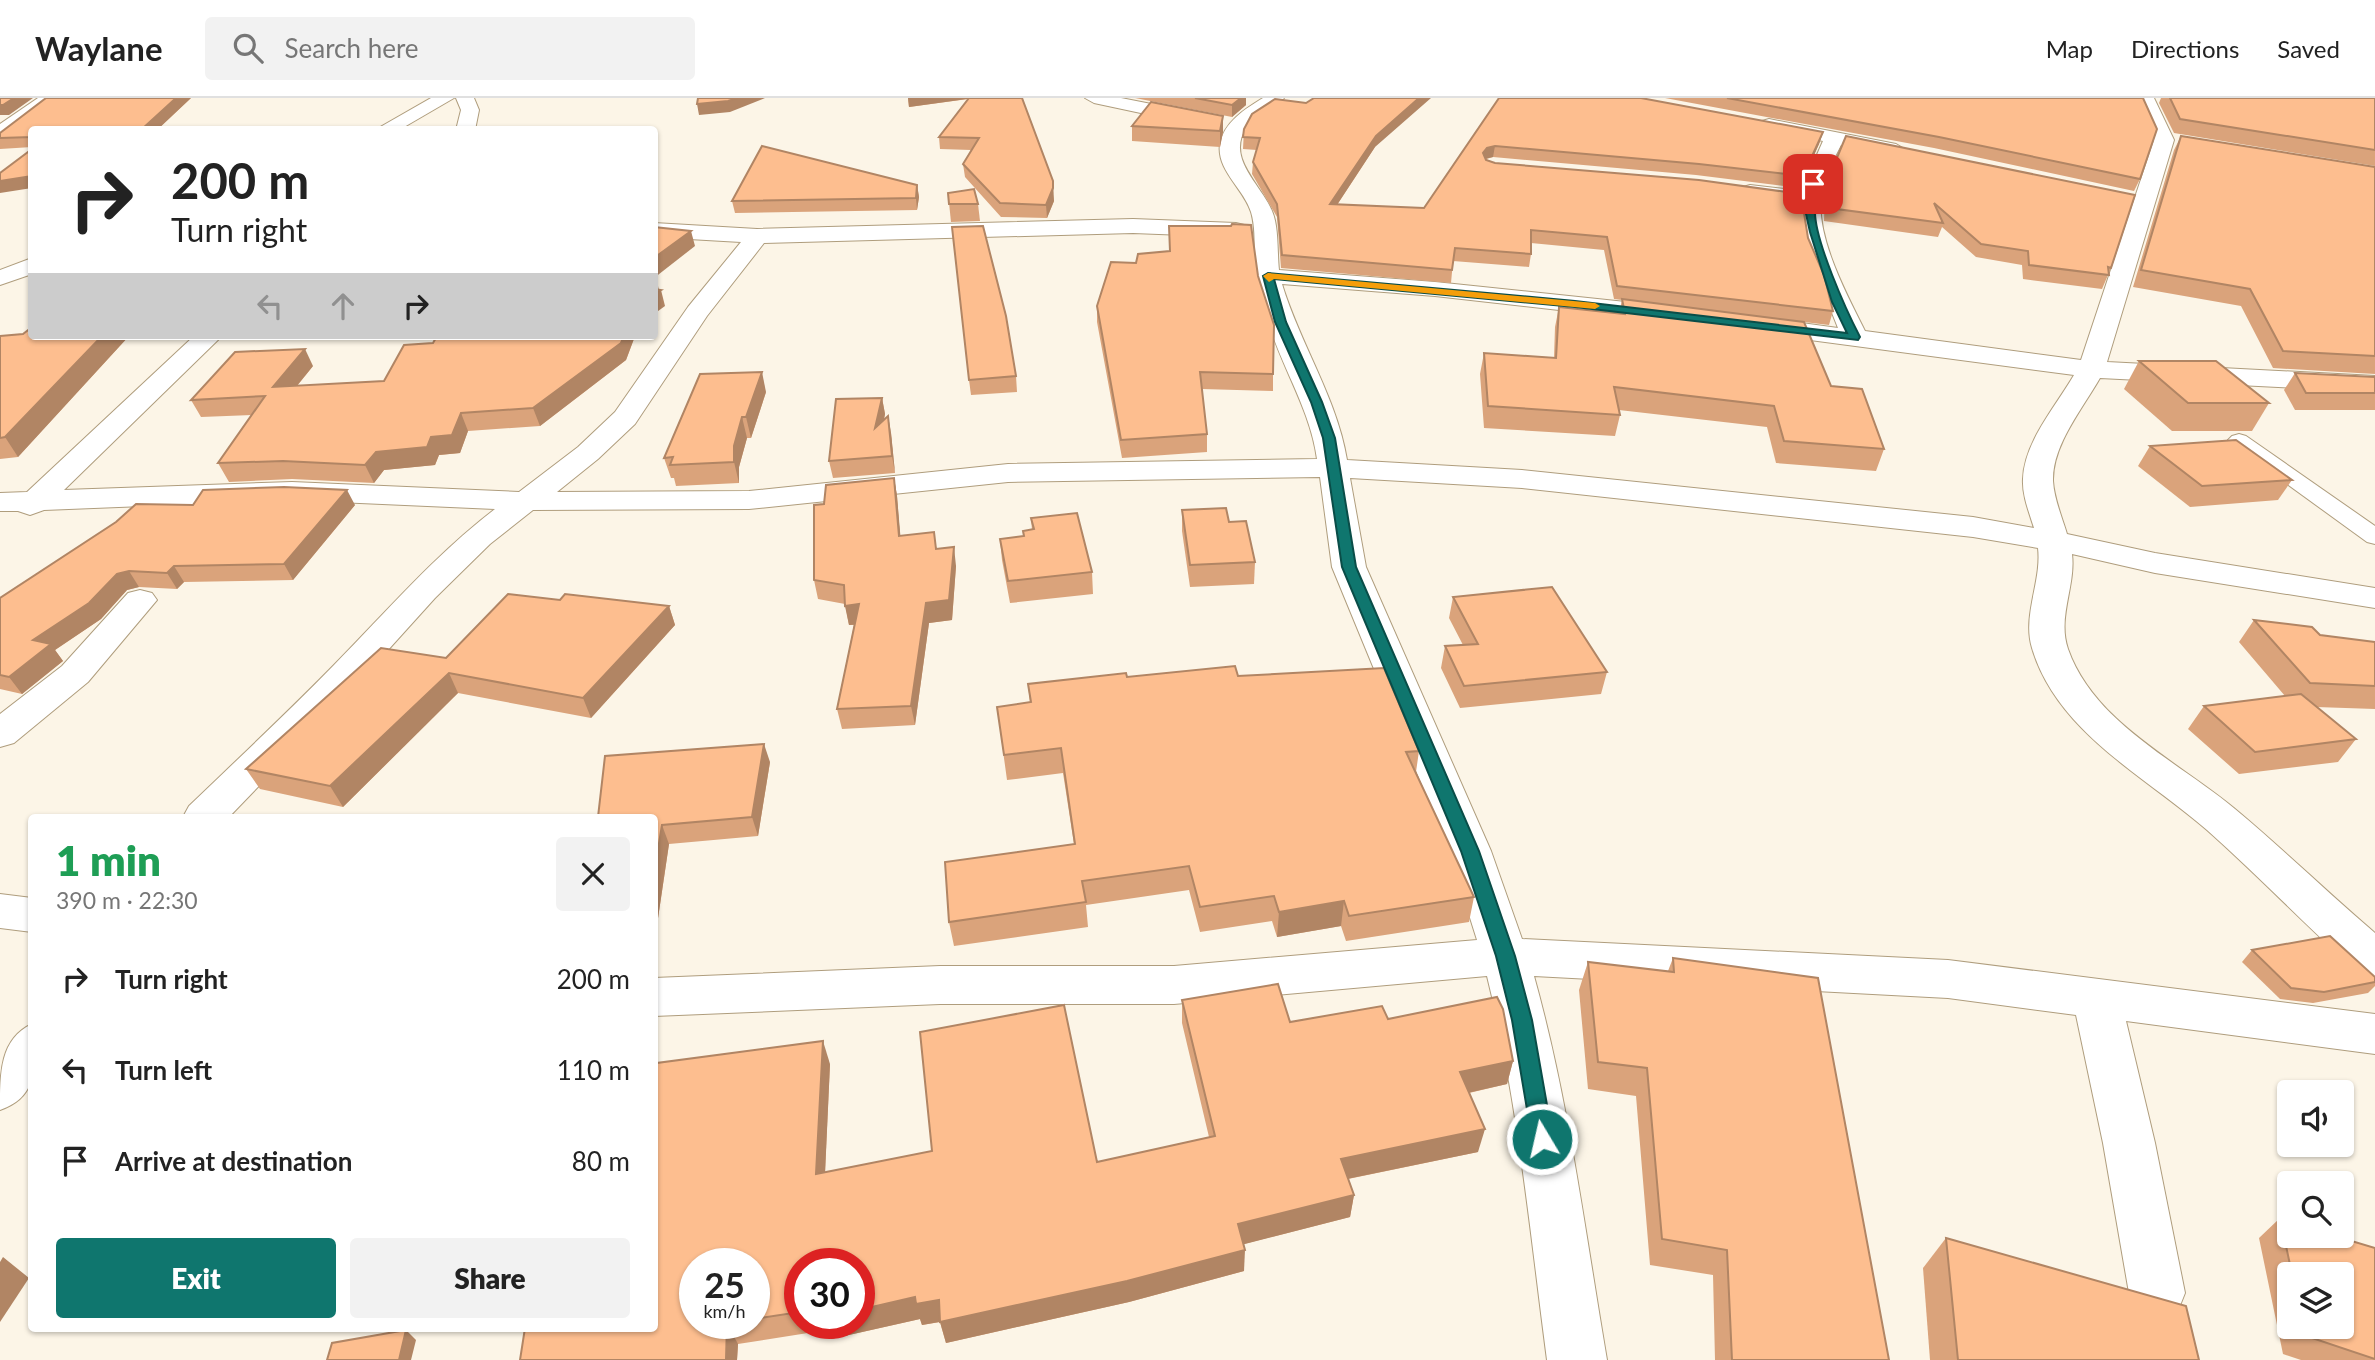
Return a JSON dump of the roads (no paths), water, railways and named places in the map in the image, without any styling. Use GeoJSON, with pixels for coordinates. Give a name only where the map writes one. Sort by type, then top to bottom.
{"type":"FeatureCollection","features":[{"type":"Feature","properties":{"kind":"street"},"geometry":{"type":"LineString","coordinates":[[0,133],[50,98]]}},
{"type":"Feature","properties":{"kind":"street"},"geometry":{"type":"LineString","coordinates":[[392,126],[445,98]]}},
{"type":"Feature","properties":{"kind":"street"},"geometry":{"type":"LineString","coordinates":[[465,98],[470,110],[466,126]]}},
{"type":"Feature","properties":{"kind":"street"},"geometry":{"type":"LineString","coordinates":[[1094,98],[1237,127]]}},
{"type":"Feature","properties":{"kind":"street"},"geometry":{"type":"LineString","coordinates":[[1275,98],[1248,115],[1237,127],[1230,144],[1231,160],[1262,212],[1268,276],[1280,322],[1317,402],[1335,468],[1349,567],[1470,851],[1505,956],[1522,1020],[1539,1115],[1577,1360]]}},
{"type":"Feature","properties":{"kind":"street"},"geometry":{"type":"LineString","coordinates":[[2145,98],[2176,142],[2138,200],[2091,369],[2051,438],[2038,476],[2044,510],[2056,541],[2057,569],[2049,597],[2047,639],[2066,682],[2085,709],[2111,735],[2218,817],[2375,960]]}},
{"type":"Feature","properties":{"kind":"street"},"geometry":{"type":"LineString","coordinates":[[1747,121],[1921,155]]}},
{"type":"Feature","properties":{"kind":"street"},"geometry":{"type":"LineString","coordinates":[[1835,138],[1813,184],[1810,199],[1812,223],[1837,302],[1854,337]]}},
{"type":"Feature","properties":{"kind":"street"},"geometry":{"type":"LineString","coordinates":[[1735,190],[1810,199]]}},
{"type":"Feature","properties":{"kind":"street"},"geometry":{"type":"LineString","coordinates":[[658,230],[757,236],[1133,226],[1262,232]]}},
{"type":"Feature","properties":{"kind":"street"},"geometry":{"type":"LineString","coordinates":[[207,814],[347,673],[423,591],[479,537],[588,453],[625,418],[697,312],[757,236]]}},
{"type":"Feature","properties":{"kind":"street"},"geometry":{"type":"LineString","coordinates":[[0,278],[28,267]]}},
{"type":"Feature","properties":{"kind":"street"},"geometry":{"type":"LineString","coordinates":[[1268,276],[1448,290],[1700,318]]}},
{"type":"Feature","properties":{"kind":"street"},"geometry":{"type":"LineString","coordinates":[[1727,321],[2091,369],[2375,384]]}},
{"type":"Feature","properties":{"kind":"street"},"geometry":{"type":"LineString","coordinates":[[0,528],[38,500],[205,340]]}},
{"type":"Feature","properties":{"kind":"street"},"geometry":{"type":"LineString","coordinates":[[0,502],[292,491],[522,502],[749,500],[1046,471],[1335,468],[1522,479],[1973,527],[2056,541],[2168,565],[2375,598]]}},
{"type":"Feature","properties":{"kind":"street"},"geometry":{"type":"LineString","coordinates":[[0,734],[75,674],[140,600]]}},
{"type":"Feature","properties":{"kind":"street"},"geometry":{"type":"LineString","coordinates":[[0,911],[28,914]]}},
{"type":"Feature","properties":{"kind":"street"},"geometry":{"type":"LineString","coordinates":[[658,997],[940,985],[1174,985],[1505,956],[1948,979],[2375,1034]]}},
{"type":"Feature","properties":{"kind":"street"},"geometry":{"type":"LineString","coordinates":[[2096,997],[2129,1143],[2157,1293]]}},
{"type":"Feature","properties":{"kind":"street"},"geometry":{"type":"LineString","coordinates":[[0,1088],[28,1050]]}},
{"type":"Feature","properties":{"kind":"lane"},"geometry":{"type":"LineString","coordinates":[[2238,440],[2375,537]]}}]}
